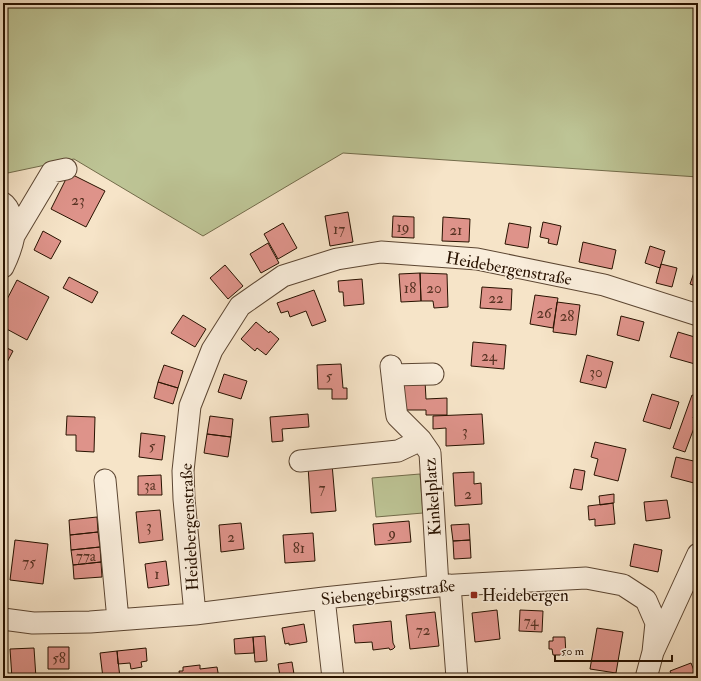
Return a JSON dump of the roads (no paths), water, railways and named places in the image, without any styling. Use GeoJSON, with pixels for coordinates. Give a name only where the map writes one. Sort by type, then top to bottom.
{"type":"FeatureCollection","features":[{"type":"Feature","properties":{"kind":"street"},"geometry":{"type":"LineString","coordinates":[[3,267],[15,234],[52,172],[66,169]]}},
{"type":"Feature","properties":{"kind":"street"},"geometry":{"type":"LineString","coordinates":[[3,203],[10,212],[15,234]]}},
{"type":"Feature","properties":{"kind":"street","name":"Heidebergenstraße"},"geometry":{"type":"LineString","coordinates":[[195,614],[184,499],[183,471],[190,406],[212,350],[240,306],[283,276],[337,259],[381,252],[478,259],[604,285],[698,315]]}},
{"type":"Feature","properties":{"kind":"street"},"geometry":{"type":"LineString","coordinates":[[421,440],[397,416],[391,370],[433,374]]}},
{"type":"Feature","properties":{"kind":"street","name":"Kinkelplatz"},"geometry":{"type":"LineString","coordinates":[[300,461],[398,451],[421,440],[430,453],[444,585],[457,678]]}},
{"type":"Feature","properties":{"kind":"street"},"geometry":{"type":"LineString","coordinates":[[105,480],[118,620]]}},
{"type":"Feature","properties":{"kind":"street","name":"Siebengebirgsstraße"},"geometry":{"type":"LineString","coordinates":[[653,652],[698,554]]}},
{"type":"Feature","properties":{"kind":"street","name":"Siebengebirgsstraße"},"geometry":{"type":"LineString","coordinates":[[3,619],[33,623],[90,622],[195,614],[444,585],[586,578],[623,585],[646,600],[656,623],[653,652],[646,678]]}},
{"type":"Feature","properties":{"kind":"street"},"geometry":{"type":"LineString","coordinates":[[324,598],[333,678]]}},
{"type":"Feature","properties":{"kind":"place","name":"Heidebergen"},"geometry":{"type":"Point","coordinates":[474,595]}}]}
